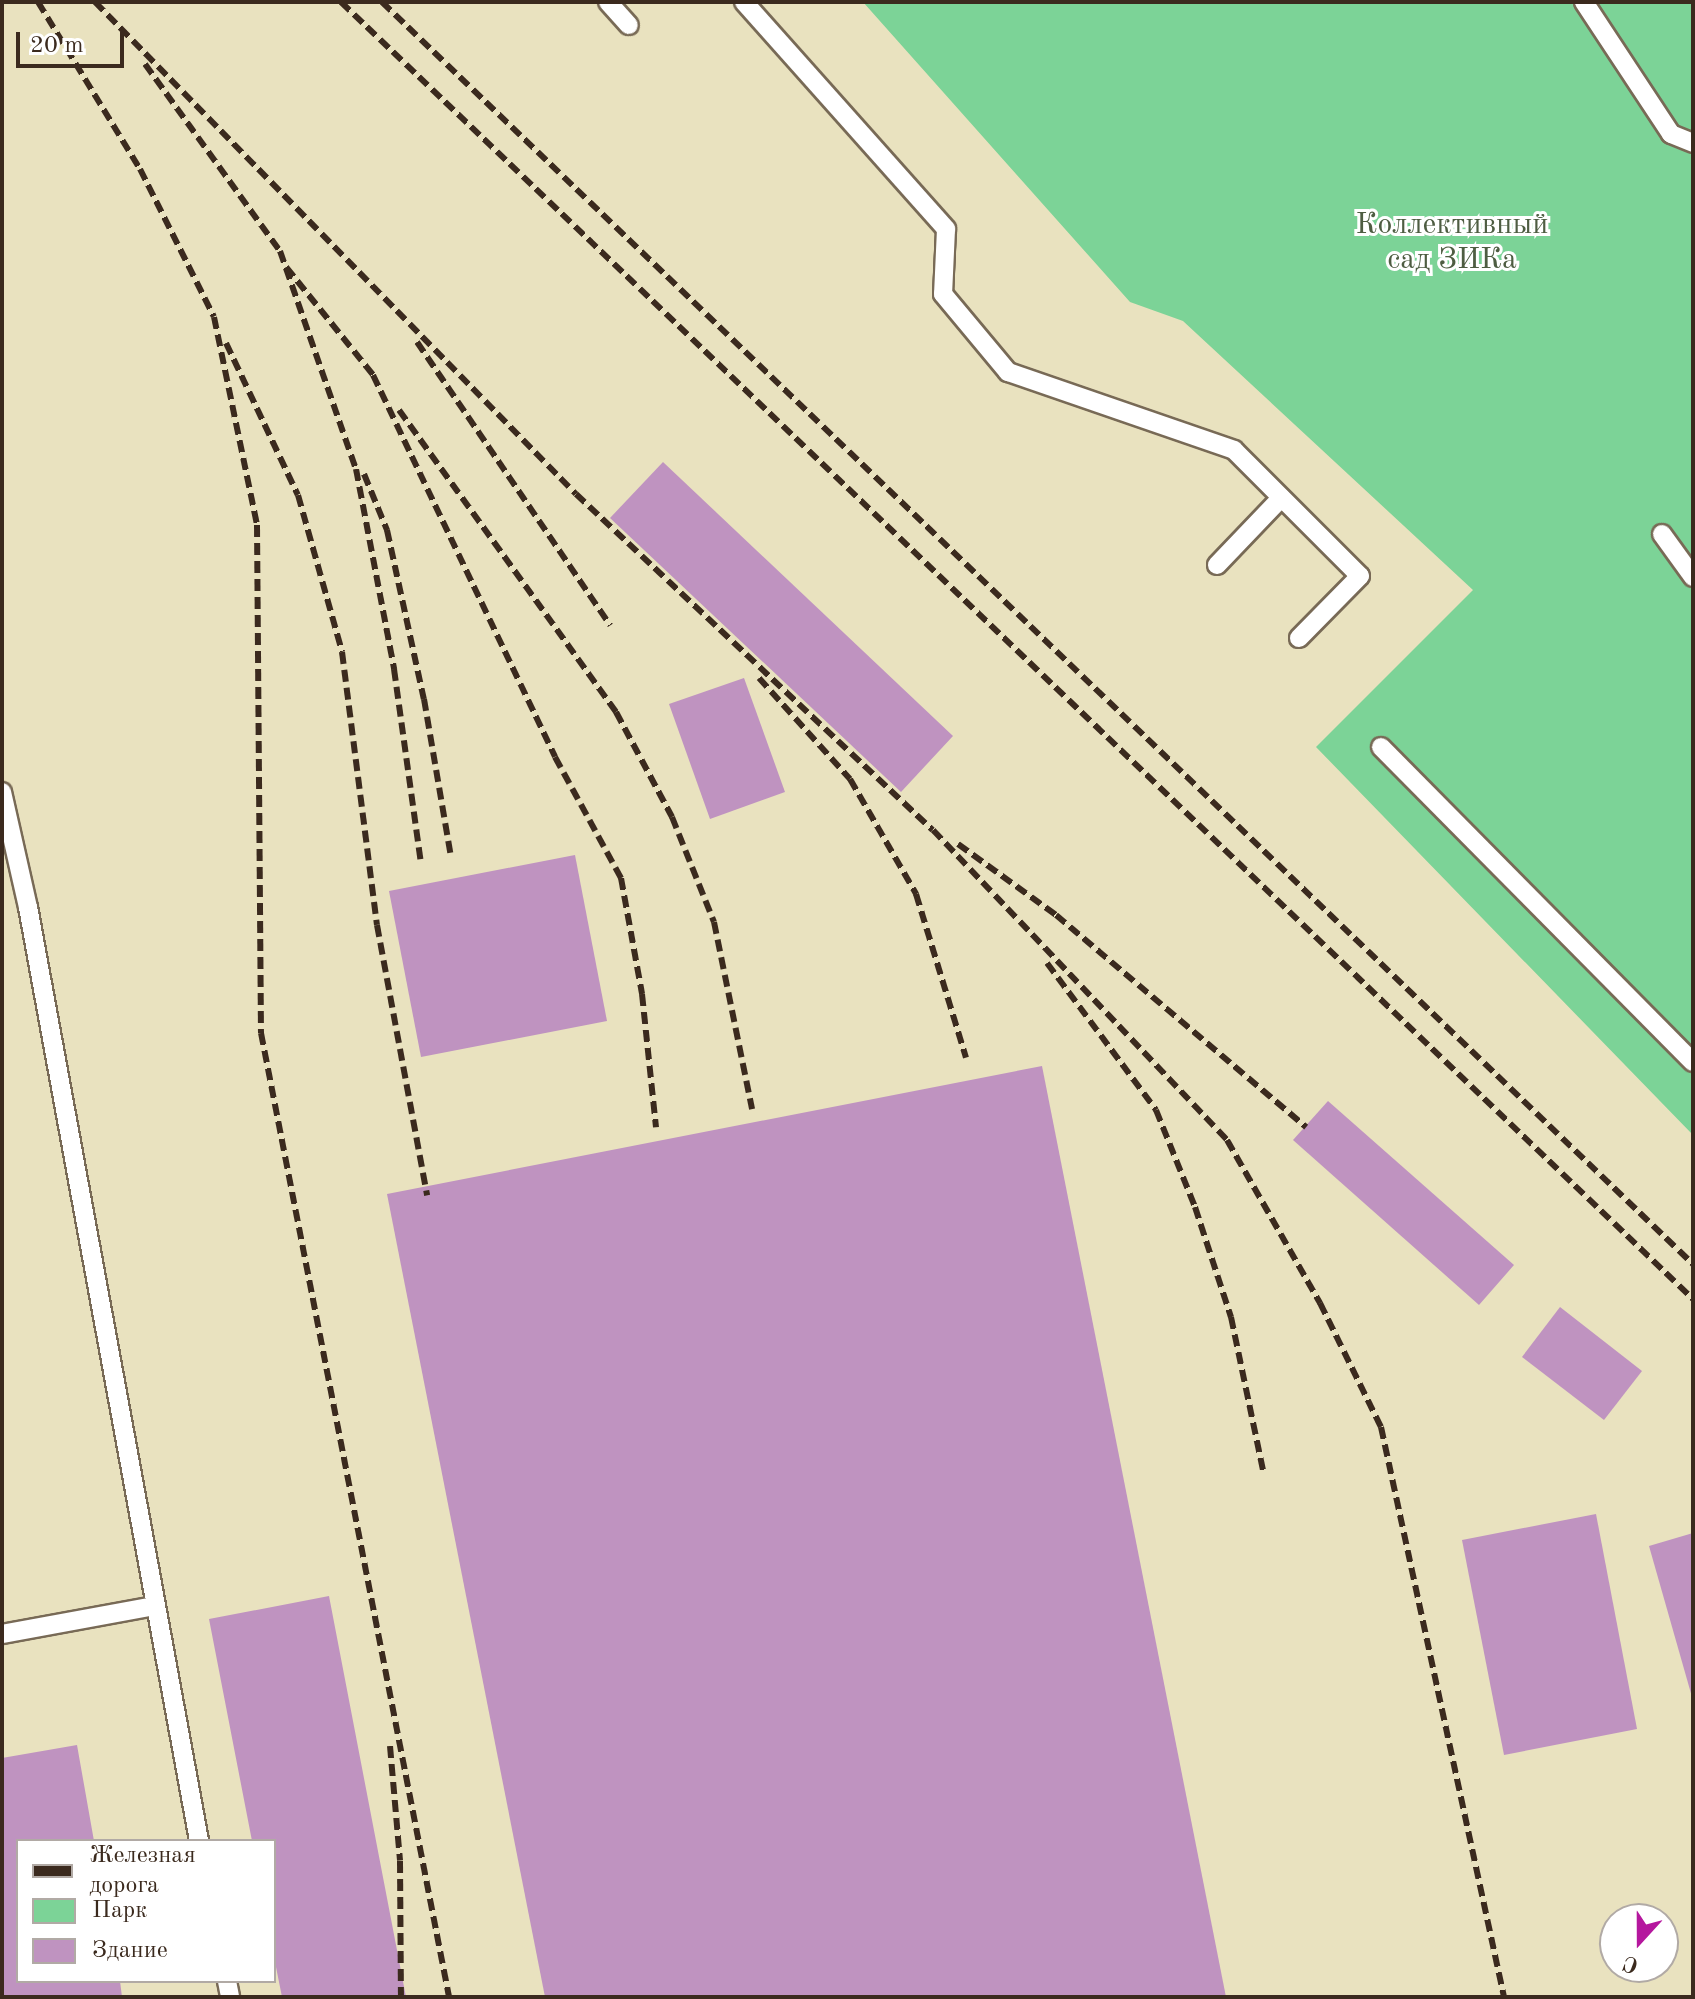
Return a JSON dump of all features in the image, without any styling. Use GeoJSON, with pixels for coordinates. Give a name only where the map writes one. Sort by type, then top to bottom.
{"type":"FeatureCollection","features":[{"type":"Feature","properties":{"kind":"lane"},"geometry":{"type":"LineString","coordinates":[[608,2],[629,25]]}},
{"type":"Feature","properties":{"kind":"lane"},"geometry":{"type":"LineString","coordinates":[[744,2],[946,229],[943,294],[1008,372],[1234,450],[1360,576],[1299,638]]}},
{"type":"Feature","properties":{"kind":"lane"},"geometry":{"type":"LineString","coordinates":[[1584,2],[1671,134],[1693,143]]}},
{"type":"Feature","properties":{"kind":"lane"},"geometry":{"type":"LineString","coordinates":[[1217,565],[1281,498]]}},
{"type":"Feature","properties":{"kind":"lane"},"geometry":{"type":"LineString","coordinates":[[1662,534],[1693,577]]}},
{"type":"Feature","properties":{"kind":"lane"},"geometry":{"type":"LineString","coordinates":[[1381,747],[1693,1062]]}},
{"type":"Feature","properties":{"kind":"lane"},"geometry":{"type":"LineString","coordinates":[[2,792],[28,907],[199,1839]]}},
{"type":"Feature","properties":{"kind":"lane"},"geometry":{"type":"LineString","coordinates":[[2,1634],[154,1606]]}},
{"type":"Feature","properties":{"kind":"green space","name":"Коллективный сад ЗИКа"},"geometry":{"type":"Polygon","coordinates":[[[863,2],[1693,2],[1693,1135],[1316,747],[1473,590],[1183,321],[1130,302],[863,2]]]}},
{"type":"Feature","properties":{"kind":"building"},"geometry":{"type":"Polygon","coordinates":[[[663,462],[953,736],[901,792],[610,518],[663,462]]]}},
{"type":"Feature","properties":{"kind":"building"},"geometry":{"type":"Polygon","coordinates":[[[744,678],[785,792],[710,819],[669,704],[744,678]]]}},
{"type":"Feature","properties":{"kind":"building"},"geometry":{"type":"Polygon","coordinates":[[[575,855],[607,1021],[421,1057],[389,891],[575,855]]]}},
{"type":"Feature","properties":{"kind":"building"},"geometry":{"type":"Polygon","coordinates":[[[1042,1066],[1226,1997],[545,1997],[387,1194],[1042,1066]]]}},
{"type":"Feature","properties":{"kind":"building"},"geometry":{"type":"Polygon","coordinates":[[[1328,1101],[1514,1265],[1479,1305],[1293,1140],[1328,1101]]]}},
{"type":"Feature","properties":{"kind":"building"},"geometry":{"type":"Polygon","coordinates":[[[1560,1307],[1642,1371],[1604,1420],[1522,1357],[1560,1307]]]}},
{"type":"Feature","properties":{"kind":"building"},"geometry":{"type":"Polygon","coordinates":[[[1596,1514],[1637,1729],[1504,1755],[1462,1540],[1596,1514]]]}},
{"type":"Feature","properties":{"kind":"building"},"geometry":{"type":"Polygon","coordinates":[[[1693,1533],[1693,1696],[1692,1697],[1649,1546],[1693,1533]]]}},
{"type":"Feature","properties":{"kind":"building"},"geometry":{"type":"Polygon","coordinates":[[[329,1596],[406,1997],[282,1997],[276,1967],[276,1839],[252,1839],[209,1619],[329,1596]]]}},
{"type":"Feature","properties":{"kind":"building"},"geometry":{"type":"Polygon","coordinates":[[[77,1745],[94,1839],[16,1839],[16,1983],[120,1983],[122,1997],[2,1997],[2,1758],[77,1745]]]}},
{"type":"Feature","properties":{"kind":"railway"},"geometry":{"type":"LineString","coordinates":[[38,2],[140,169],[214,317],[257,525],[261,1033],[449,1997]]}},
{"type":"Feature","properties":{"kind":"railway"},"geometry":{"type":"LineString","coordinates":[[95,2],[576,494],[933,830],[1227,1140],[1320,1303],[1381,1427],[1504,1997]]}},
{"type":"Feature","properties":{"kind":"railway"},"geometry":{"type":"LineString","coordinates":[[341,2],[1693,1299]]}},
{"type":"Feature","properties":{"kind":"railway"},"geometry":{"type":"LineString","coordinates":[[382,2],[1693,1264]]}},
{"type":"Feature","properties":{"kind":"railway"},"geometry":{"type":"LineString","coordinates":[[145,64],[280,251],[356,469],[394,669],[421,864]]}},
{"type":"Feature","properties":{"kind":"railway"},"geometry":{"type":"LineString","coordinates":[[286,267],[373,375],[555,757],[621,878],[642,994],[656,1127]]}},
{"type":"Feature","properties":{"kind":"railway"},"geometry":{"type":"LineString","coordinates":[[417,342],[610,625]]}},
{"type":"Feature","properties":{"kind":"railway"},"geometry":{"type":"LineString","coordinates":[[226,343],[298,495],[342,652],[377,925],[427,1195]]}},
{"type":"Feature","properties":{"kind":"railway"},"geometry":{"type":"LineString","coordinates":[[399,410],[616,712],[672,817],[714,922],[752,1109]]}},
{"type":"Feature","properties":{"kind":"railway"},"geometry":{"type":"LineString","coordinates":[[364,474],[387,530],[424,699],[451,857]]}},
{"type":"Feature","properties":{"kind":"railway"},"geometry":{"type":"LineString","coordinates":[[759,678],[850,779],[916,894],[966,1058]]}},
{"type":"Feature","properties":{"kind":"railway"},"geometry":{"type":"LineString","coordinates":[[958,844],[1056,915],[1306,1127]]}},
{"type":"Feature","properties":{"kind":"railway"},"geometry":{"type":"LineString","coordinates":[[1047,963],[1156,1110],[1195,1207],[1231,1317],[1264,1475]]}},
{"type":"Feature","properties":{"kind":"railway"},"geometry":{"type":"LineString","coordinates":[[390,1746],[400,1861],[401,1997]]}}]}
